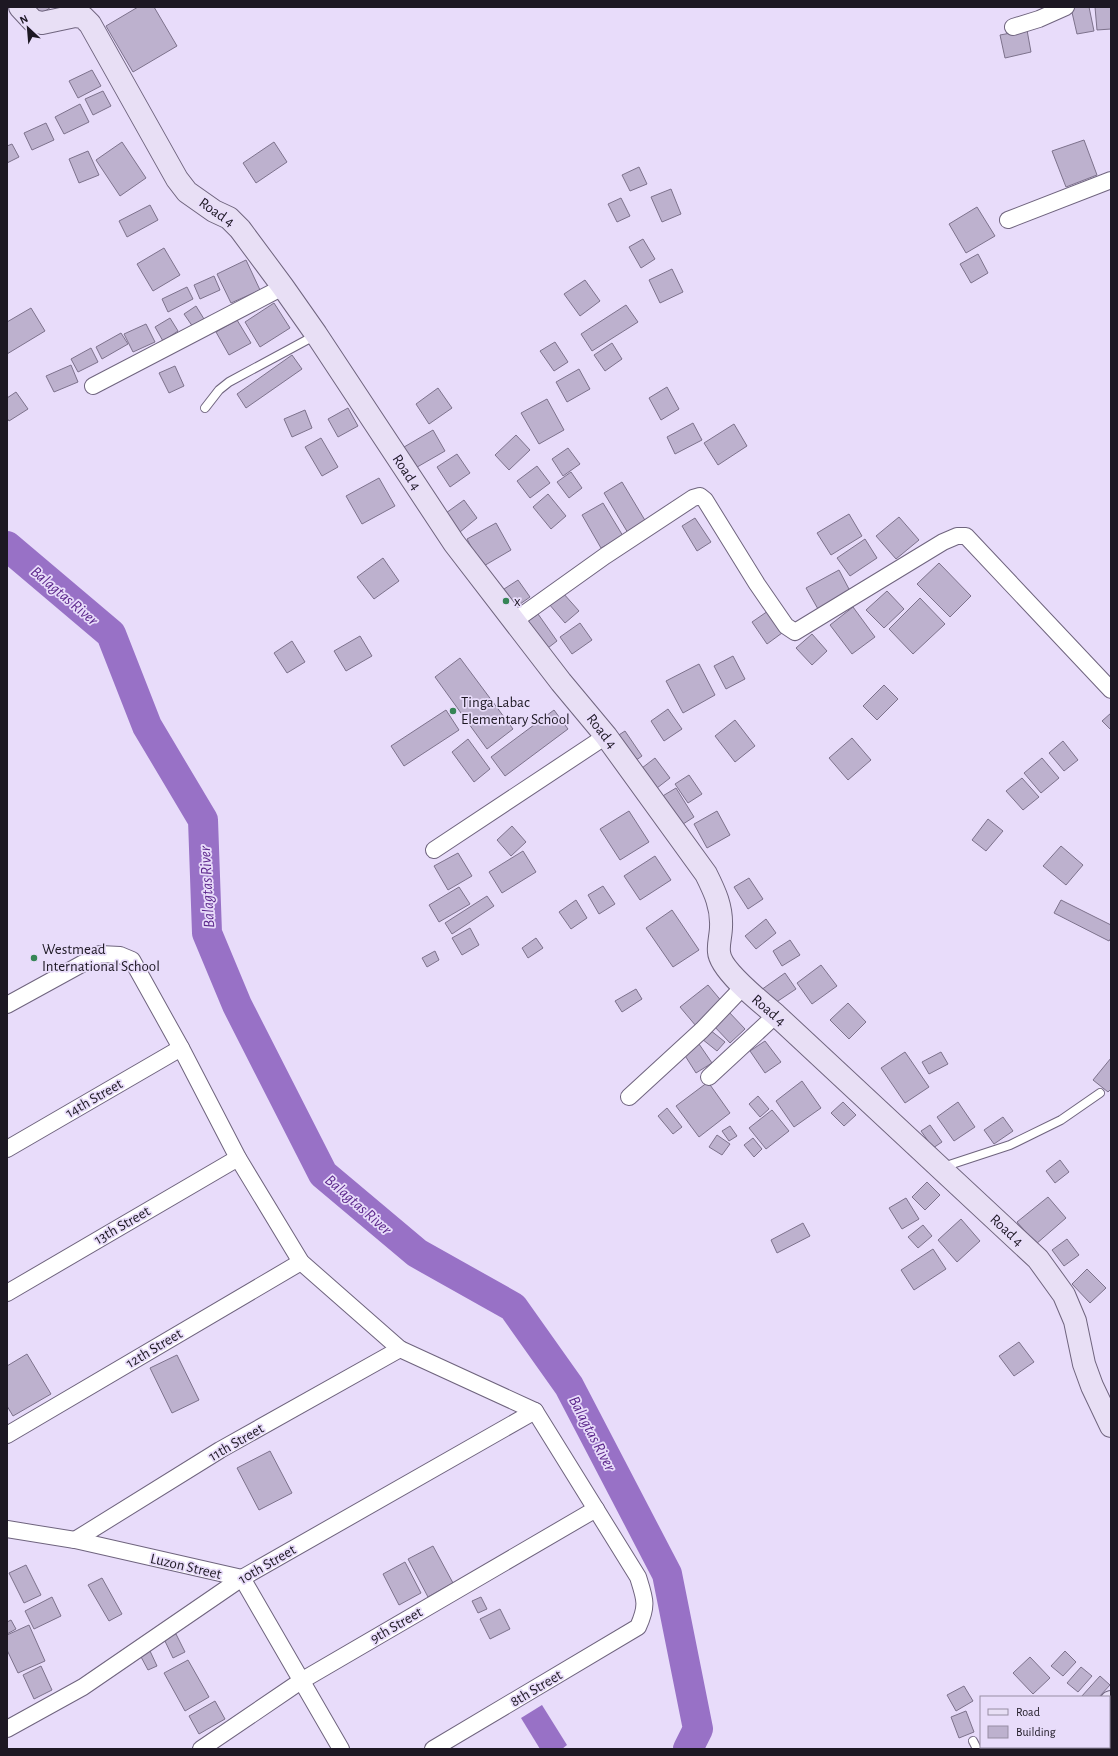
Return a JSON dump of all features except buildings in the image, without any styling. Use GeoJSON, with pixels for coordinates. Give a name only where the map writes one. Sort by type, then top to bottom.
{"type":"FeatureCollection","features":[{"type":"Feature","properties":{"kind":"street","name":"Road 4"},"geometry":{"type":"LineString","coordinates":[[20,7],[33,21],[42,23],[76,16],[83,17],[90,24],[177,179],[187,192],[228,218],[240,229],[283,286],[316,334],[454,543],[561,682],[606,736],[706,874],[718,899],[721,926],[718,953],[723,962],[743,987],[776,1015],[1038,1259],[1064,1295],[1074,1321],[1084,1364],[1092,1386],[1111,1426]]}},
{"type":"Feature","properties":{"kind":"street"},"geometry":{"type":"LineString","coordinates":[[1013,27],[1039,19],[1066,7]]}},
{"type":"Feature","properties":{"kind":"street"},"geometry":{"type":"LineString","coordinates":[[1008,220],[1111,180]]}},
{"type":"Feature","properties":{"kind":"street"},"geometry":{"type":"LineString","coordinates":[[93,386],[283,286]]}},
{"type":"Feature","properties":{"kind":"street"},"geometry":{"type":"LineString","coordinates":[[514,621],[605,556],[693,498],[700,496],[705,500],[757,584],[786,626],[792,631],[795,632],[943,542],[957,536],[966,536],[1111,690]]}},
{"type":"Feature","properties":{"kind":"street"},"geometry":{"type":"LineString","coordinates":[[434,850],[606,736]]}},
{"type":"Feature","properties":{"kind":"street"},"geometry":{"type":"LineString","coordinates":[[7,1005],[100,954],[120,955],[132,960],[181,1048],[238,1158],[301,1262],[400,1349],[535,1411],[596,1509]]}},
{"type":"Feature","properties":{"kind":"street"},"geometry":{"type":"LineString","coordinates":[[629,1097],[702,1030],[743,987]]}},
{"type":"Feature","properties":{"kind":"street"},"geometry":{"type":"LineString","coordinates":[[709,1077],[776,1015]]}},
{"type":"Feature","properties":{"kind":"street","name":"14th Street"},"geometry":{"type":"LineString","coordinates":[[7,1149],[181,1048]]}},
{"type":"Feature","properties":{"kind":"street","name":"13th Street"},"geometry":{"type":"LineString","coordinates":[[7,1293],[238,1158]]}},
{"type":"Feature","properties":{"kind":"street","name":"12th Street"},"geometry":{"type":"LineString","coordinates":[[7,1435],[301,1262]]}},
{"type":"Feature","properties":{"kind":"street","name":"11th Street"},"geometry":{"type":"LineString","coordinates":[[75,1540],[220,1450],[400,1349]]}},
{"type":"Feature","properties":{"kind":"street","name":"10th Street"},"geometry":{"type":"LineString","coordinates":[[7,1729],[83,1687],[242,1578],[535,1411]]}},
{"type":"Feature","properties":{"kind":"street","name":"8th Street"},"geometry":{"type":"LineString","coordinates":[[433,1749],[638,1627],[645,1611],[644,1595],[638,1577],[596,1509]]}},
{"type":"Feature","properties":{"kind":"street","name":"9th Street"},"geometry":{"type":"LineString","coordinates":[[201,1749],[301,1681],[596,1509]]}},
{"type":"Feature","properties":{"kind":"street","name":"Luzon Street"},"geometry":{"type":"LineString","coordinates":[[7,1529],[75,1540],[242,1578],[341,1749]]}},
{"type":"Feature","properties":{"kind":"lane"},"geometry":{"type":"LineString","coordinates":[[205,408],[219,390],[229,382],[316,334]]}},
{"type":"Feature","properties":{"kind":"lane"},"geometry":{"type":"LineString","coordinates":[[940,1168],[1010,1145],[1061,1120],[1100,1093]]}},
{"type":"Feature","properties":{"kind":"shaded area"},"geometry":{"type":"Polygon","coordinates":[[[542,1705],[567,1745],[562,1749],[540,1749],[521,1718],[542,1705]]]}},
{"type":"Feature","properties":{"kind":"waterway","name":"Balagtas River"},"geometry":{"type":"LineString","coordinates":[[7,546],[111,634],[147,726],[203,820],[207,933],[237,1005],[323,1174],[417,1253],[513,1307],[569,1386],[667,1574],[698,1729],[688,1749]]}},
{"type":"Feature","properties":{"kind":"place","name":"x"},"geometry":{"type":"Point","coordinates":[506,601]}},
{"type":"Feature","properties":{"kind":"place","name":"Tinga Labac Elementary School"},"geometry":{"type":"Point","coordinates":[453,711]}},
{"type":"Feature","properties":{"kind":"place","name":"Westmead International School"},"geometry":{"type":"Point","coordinates":[34,958]}}]}
